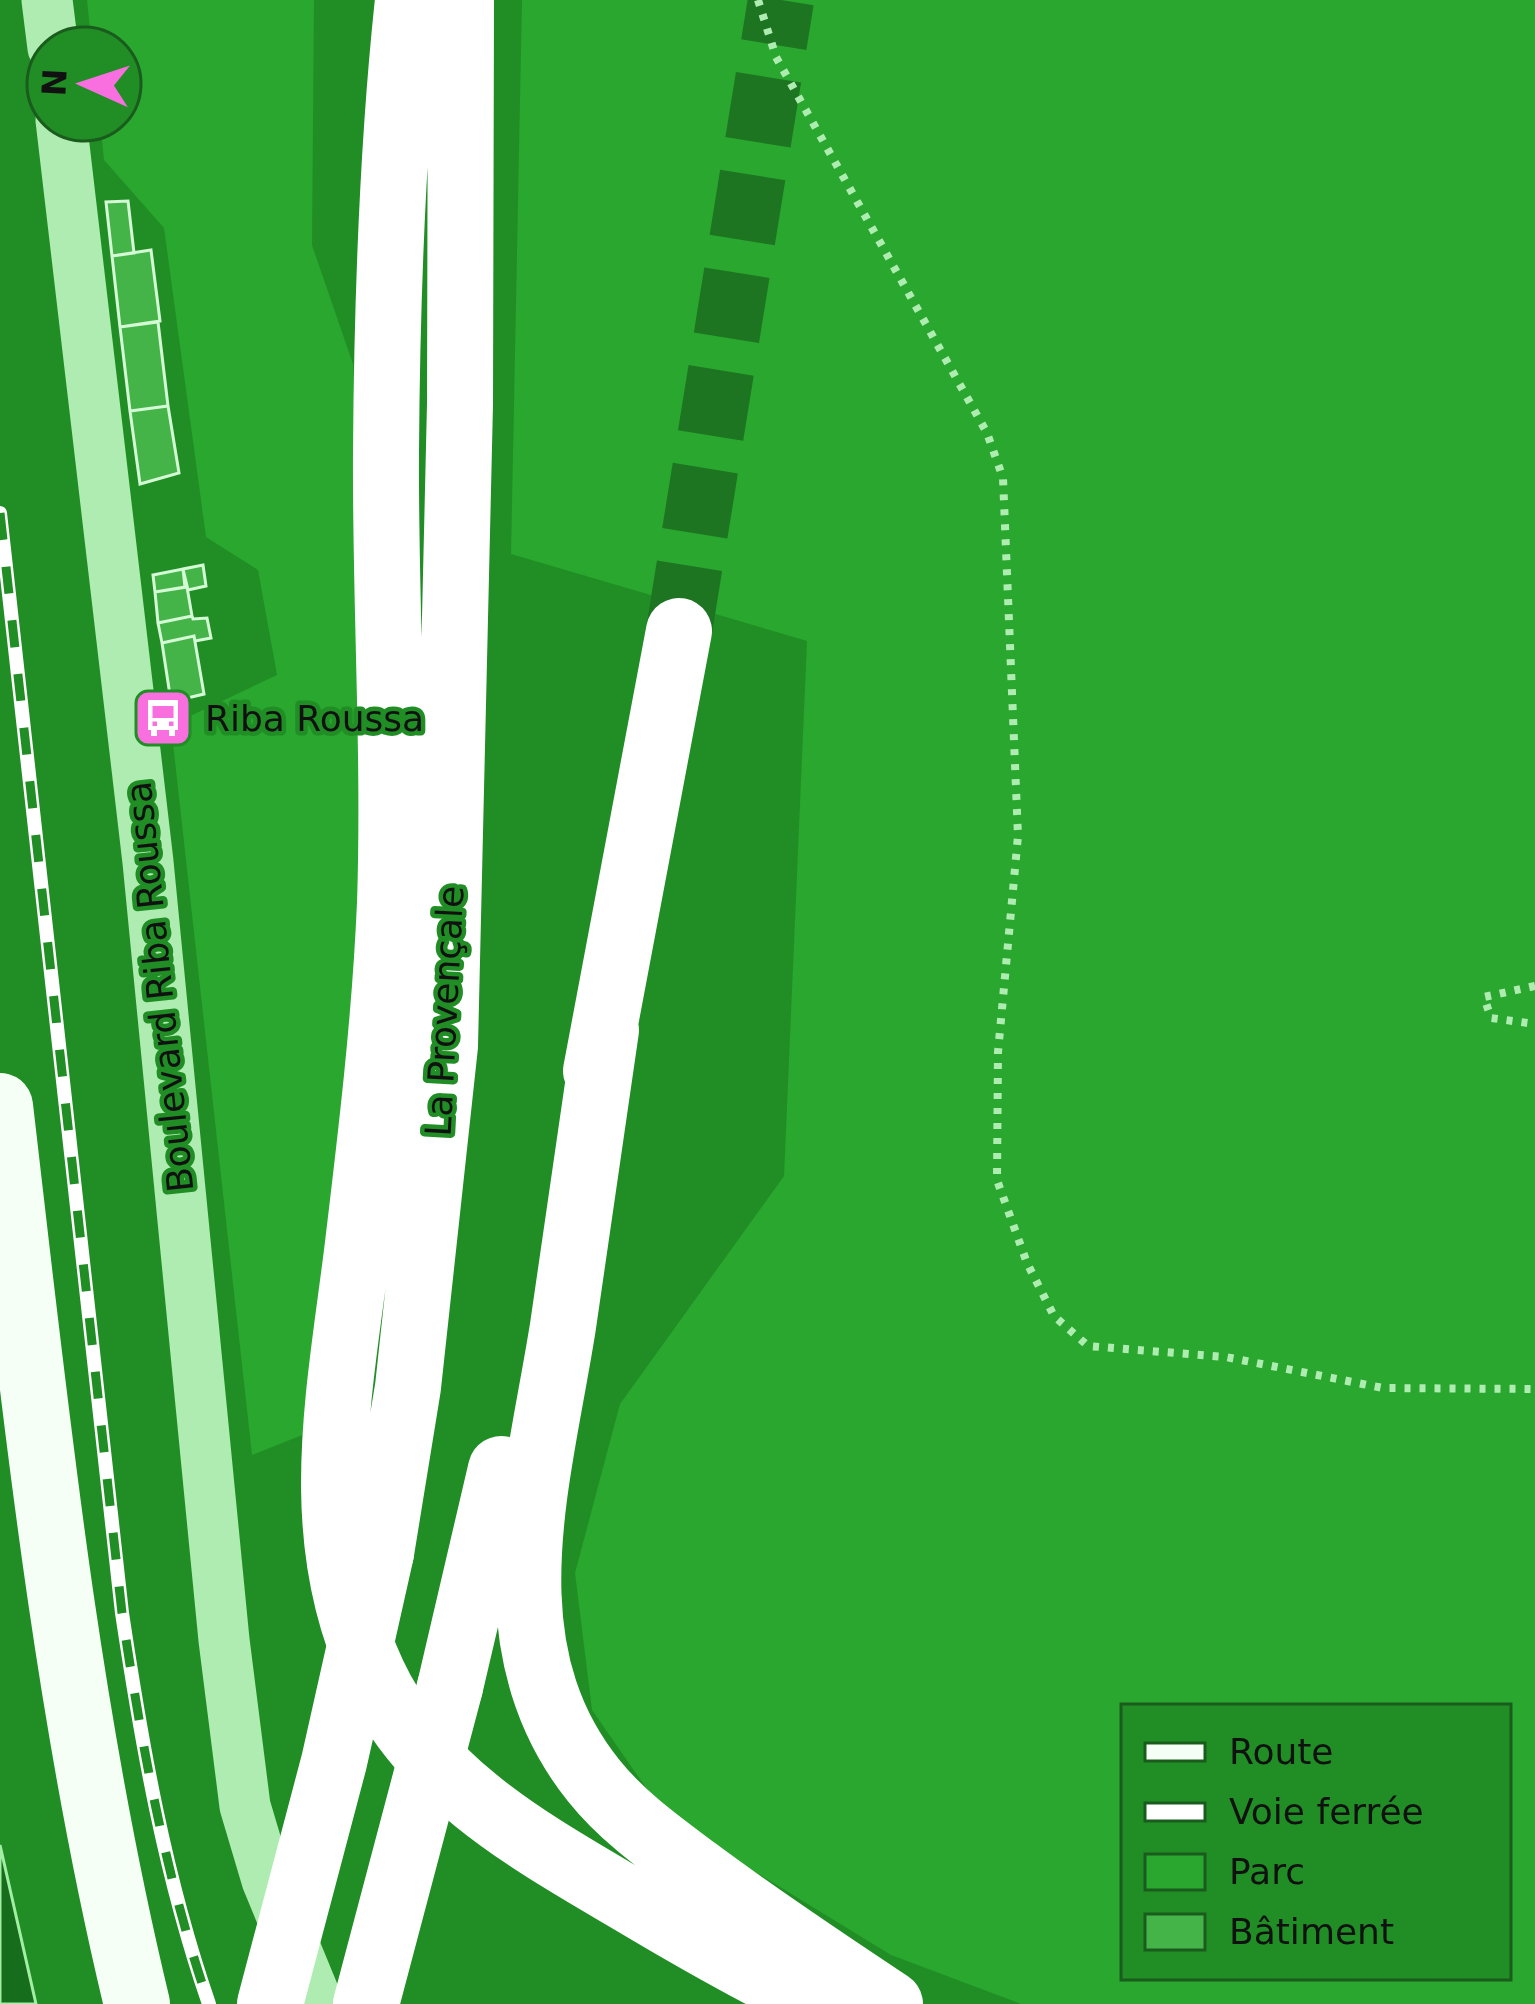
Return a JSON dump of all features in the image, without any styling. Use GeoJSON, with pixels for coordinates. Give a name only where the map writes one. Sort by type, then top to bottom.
{"type":"FeatureCollection","features":[{"type":"Feature","properties":{"kind":"highway"},"geometry":{"type":"LineString","coordinates":[[408,0],[395,190],[386,451],[392,753],[389,921],[374,1104],[337,1401],[332,1483],[338,1563],[350,1619],[374,1676],[397,1719],[449,1779],[522,1836],[750,1972],[819,2004]]}},
{"type":"Feature","properties":{"kind":"highway","name":"La Provençale"},"geometry":{"type":"LineString","coordinates":[[270,2004],[334,1762],[381,1553],[408,1387],[445,1046],[460,427],[461,0]]}},
{"type":"Feature","properties":{"kind":"highway"},"geometry":{"type":"LineString","coordinates":[[680,631],[606,1030],[562,1330],[532,1495],[527,1603],[536,1654],[568,1743],[618,1809],[723,1890],[890,2004]]}},
{"type":"Feature","properties":{"kind":"highway"},"geometry":{"type":"LineString","coordinates":[[366,2004],[450,1687],[606,1030]]}},
{"type":"Feature","properties":{"kind":"main road"},"geometry":{"type":"LineString","coordinates":[[0,1106],[57,1698],[96,2004]]}},
{"type":"Feature","properties":{"kind":"main road"},"geometry":{"type":"LineString","coordinates":[[0,1409],[57,1698],[137,2004]]}},
{"type":"Feature","properties":{"kind":"street","name":"Boulevard Riba Roussa"},"geometry":{"type":"LineString","coordinates":[[64,144],[148,862],[244,1806],[267,1880],[318,2004]]}},
{"type":"Feature","properties":{"kind":"path"},"geometry":{"type":"LineString","coordinates":[[758,0],[776,57],[987,433],[1003,478],[1018,836],[998,1052],[998,1180],[1027,1263],[1054,1316],[1088,1346],[1226,1358],[1382,1388],[1535,1389]]}},
{"type":"Feature","properties":{"kind":"path"},"geometry":{"type":"LineString","coordinates":[[1535,986],[1484,997],[1491,1018],[1535,1024]]}},
{"type":"Feature","properties":{"kind":"green space"},"geometry":{"type":"Polygon","coordinates":[[[87,0],[314,0],[312,245],[353,364],[374,617],[376,911],[310,1432],[252,1455],[171,725],[277,675],[258,570],[206,537],[164,228],[104,160],[102,144],[144,144],[144,24],[90,24],[87,0]]]}},
{"type":"Feature","properties":{"kind":"green space"},"geometry":{"type":"Polygon","coordinates":[[[522,0],[1535,0],[1535,2004],[1021,2004],[891,1955],[667,1818],[592,1710],[575,1573],[620,1404],[784,1176],[807,641],[511,554],[522,0]]]}},
{"type":"Feature","properties":{"kind":"shaded area"},"geometry":{"type":"Polygon","coordinates":[[[0,1845],[36,2004],[0,2004],[0,1845]]]}},
{"type":"Feature","properties":{"kind":"building"},"geometry":{"type":"Polygon","coordinates":[[[128,201],[134,253],[112,256],[106,202],[128,201]]]}},
{"type":"Feature","properties":{"kind":"building"},"geometry":{"type":"Polygon","coordinates":[[[151,250],[160,321],[120,327],[112,256],[151,250]]]}},
{"type":"Feature","properties":{"kind":"building"},"geometry":{"type":"Polygon","coordinates":[[[158,322],[168,406],[130,411],[120,327],[158,322]]]}},
{"type":"Feature","properties":{"kind":"building"},"geometry":{"type":"Polygon","coordinates":[[[168,406],[179,473],[140,484],[130,411],[168,406]]]}},
{"type":"Feature","properties":{"kind":"building"},"geometry":{"type":"Polygon","coordinates":[[[203,565],[206,586],[188,590],[183,569],[203,565]]]}},
{"type":"Feature","properties":{"kind":"building"},"geometry":{"type":"Polygon","coordinates":[[[183,569],[185,587],[155,592],[153,575],[183,569]]]}},
{"type":"Feature","properties":{"kind":"building"},"geometry":{"type":"Polygon","coordinates":[[[187,587],[192,616],[158,623],[155,592],[187,587]]]}},
{"type":"Feature","properties":{"kind":"building"},"geometry":{"type":"Polygon","coordinates":[[[207,618],[211,638],[195,641],[194,636],[162,643],[158,623],[207,618]]]}},
{"type":"Feature","properties":{"kind":"building"},"geometry":{"type":"Polygon","coordinates":[[[194,636],[204,694],[171,702],[162,643],[194,636]]]}},
{"type":"Feature","properties":{"kind":"tunnel"},"geometry":{"type":"LineString","coordinates":[[679,631],[781,0]]}},
{"type":"Feature","properties":{"kind":"railway"},"geometry":{"type":"LineString","coordinates":[[0,513],[122,1613],[156,1811],[209,2004]]}},
{"type":"Feature","properties":{"kind":"place","name":"Riba Roussa"},"geometry":{"type":"Point","coordinates":[163,718]}}]}
